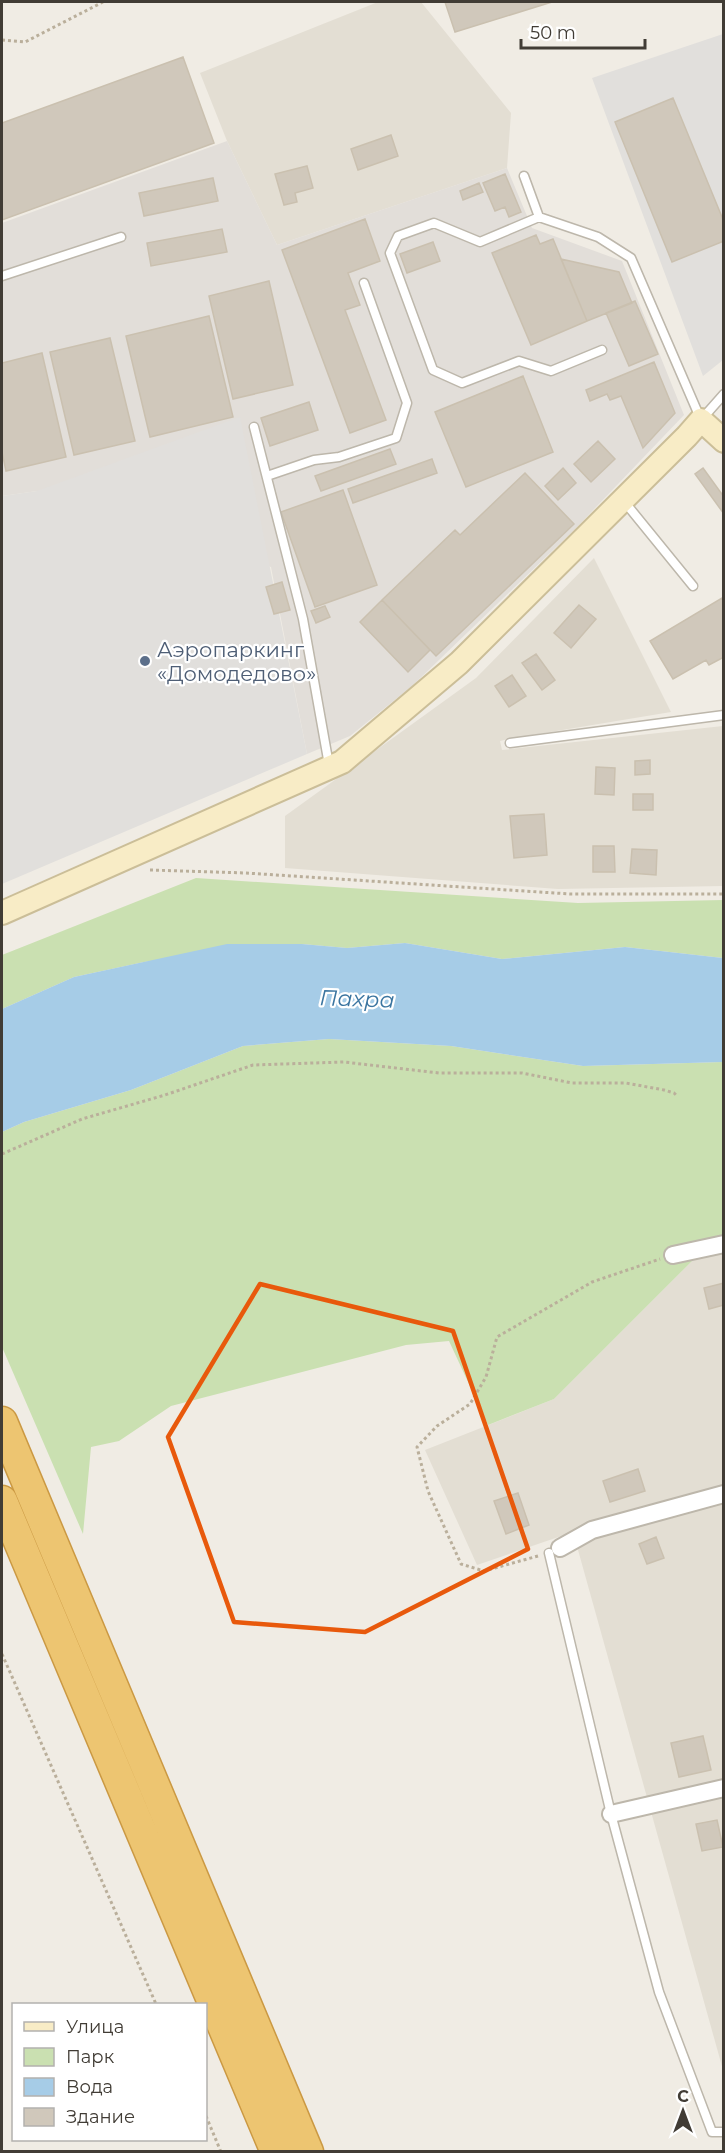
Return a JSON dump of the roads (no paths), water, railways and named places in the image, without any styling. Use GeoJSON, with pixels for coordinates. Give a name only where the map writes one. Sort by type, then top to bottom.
{"type":"FeatureCollection","features":[{"type":"Feature","properties":{"kind":"highway"},"geometry":{"type":"LineString","coordinates":[[2,1422],[308,2151]]}},
{"type":"Feature","properties":{"kind":"highway"},"geometry":{"type":"LineString","coordinates":[[2,1500],[276,2151]]}},
{"type":"Feature","properties":{"kind":"street"},"geometry":{"type":"LineString","coordinates":[[2,913],[342,762],[459,663],[700,420],[723,441]]}},
{"type":"Feature","properties":{"kind":"street"},"geometry":{"type":"LineString","coordinates":[[673,1255],[723,1244]]}},
{"type":"Feature","properties":{"kind":"street"},"geometry":{"type":"LineString","coordinates":[[554,1550],[591,1530],[723,1494]]}},
{"type":"Feature","properties":{"kind":"street"},"geometry":{"type":"LineString","coordinates":[[611,1814],[723,1788]]}},
{"type":"Feature","properties":{"kind":"lane"},"geometry":{"type":"LineString","coordinates":[[524,176],[539,217]]}},
{"type":"Feature","properties":{"kind":"lane"},"geometry":{"type":"LineString","coordinates":[[602,350],[551,371],[519,361],[462,383],[433,370],[390,253],[398,236],[434,222],[480,242],[539,217],[598,237],[631,258],[700,420],[723,393]]}},
{"type":"Feature","properties":{"kind":"lane"},"geometry":{"type":"LineString","coordinates":[[2,276],[121,237]]}},
{"type":"Feature","properties":{"kind":"lane"},"geometry":{"type":"LineString","coordinates":[[267,476],[314,460],[339,457],[396,438],[407,403],[364,283]]}},
{"type":"Feature","properties":{"kind":"lane"},"geometry":{"type":"LineString","coordinates":[[254,427],[303,619],[330,768]]}},
{"type":"Feature","properties":{"kind":"lane"},"geometry":{"type":"LineString","coordinates":[[622,500],[693,586]]}},
{"type":"Feature","properties":{"kind":"lane"},"geometry":{"type":"LineString","coordinates":[[510,743],[723,715]]}},
{"type":"Feature","properties":{"kind":"lane"},"geometry":{"type":"LineString","coordinates":[[554,1550],[611,1814],[659,1992],[712,2132],[723,2132]]}},
{"type":"Feature","properties":{"kind":"water","name":"Пахра"},"geometry":{"type":"Polygon","coordinates":[[[405,943],[502,959],[625,947],[723,958],[723,1062],[583,1066],[451,1046],[329,1039],[243,1046],[131,1090],[24,1122],[2,1132],[2,1009],[74,977],[227,944],[302,944],[347,948],[405,943]]]}},
{"type":"Feature","properties":{"kind":"place","name":"Аэропаркинг «Домодедово»"},"geometry":{"type":"Point","coordinates":[145,661]}}]}
